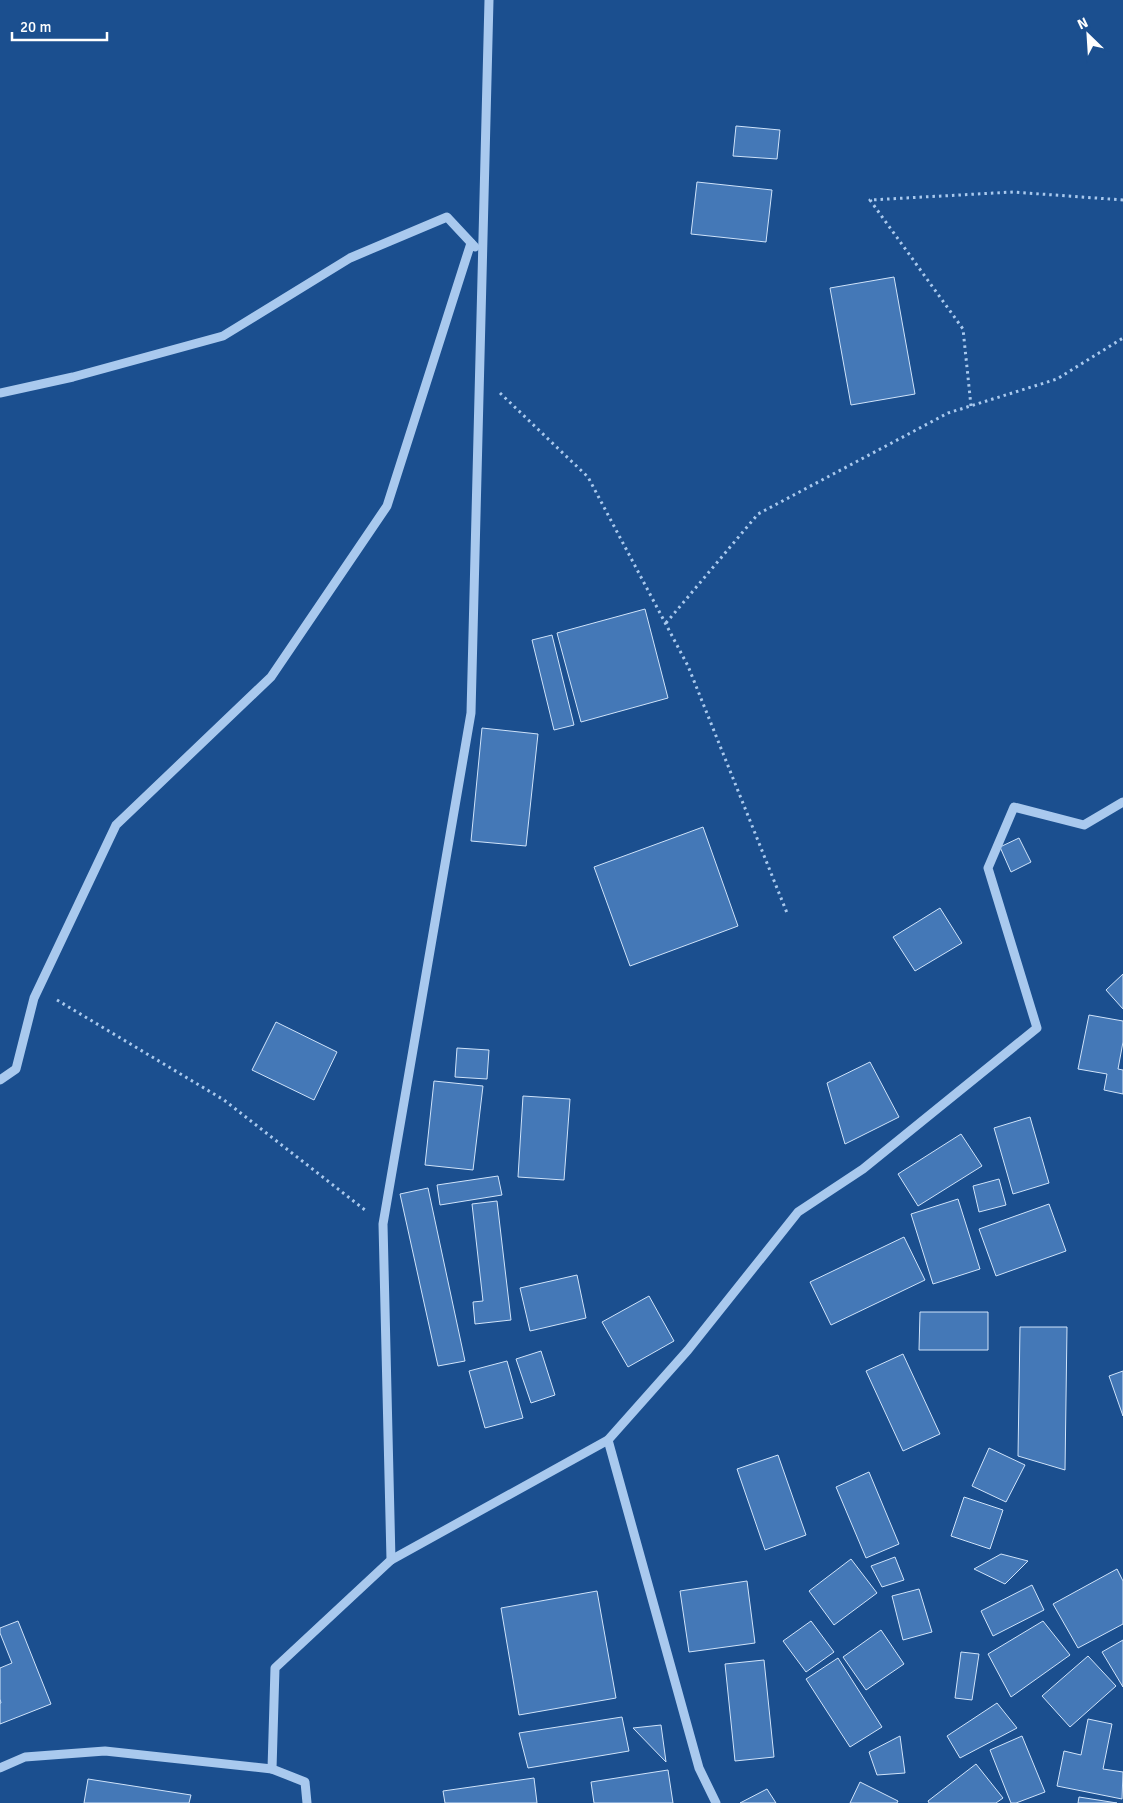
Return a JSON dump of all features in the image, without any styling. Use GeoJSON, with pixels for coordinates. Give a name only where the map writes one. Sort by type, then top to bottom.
{"type":"FeatureCollection","features":[{"type":"Feature","properties":{"kind":"street"},"geometry":{"type":"LineString","coordinates":[[391,1560],[383,1224],[471,714],[489,0]]}},
{"type":"Feature","properties":{"kind":"street"},"geometry":{"type":"LineString","coordinates":[[0,393],[73,377],[223,336],[350,258],[447,217],[482,254]]}},
{"type":"Feature","properties":{"kind":"street"},"geometry":{"type":"LineString","coordinates":[[0,1080],[16,1069],[34,998],[116,825],[271,677],[387,506],[471,243]]}},
{"type":"Feature","properties":{"kind":"street"},"geometry":{"type":"LineString","coordinates":[[272,1769],[275,1668],[391,1560],[608,1440],[688,1350],[798,1212],[863,1169],[1037,1028],[988,868],[1014,807],[1084,825],[1123,802]]}},
{"type":"Feature","properties":{"kind":"street"},"geometry":{"type":"LineString","coordinates":[[608,1440],[699,1768],[716,1803]]}},
{"type":"Feature","properties":{"kind":"street"},"geometry":{"type":"LineString","coordinates":[[0,1768],[24,1757],[105,1751],[272,1769],[305,1782],[307,1803]]}},
{"type":"Feature","properties":{"kind":"path"},"geometry":{"type":"LineString","coordinates":[[971,406],[963,329],[870,200],[1013,192],[1123,200]]}},
{"type":"Feature","properties":{"kind":"path"},"geometry":{"type":"LineString","coordinates":[[666,623],[758,514],[948,414],[1056,379],[1123,338]]}},
{"type":"Feature","properties":{"kind":"path"},"geometry":{"type":"LineString","coordinates":[[479,374],[588,477],[688,666],[788,913]]}},
{"type":"Feature","properties":{"kind":"path"},"geometry":{"type":"LineString","coordinates":[[39,989],[224,1100],[383,1224]]}},
{"type":"Feature","properties":{"kind":"building"},"geometry":{"type":"Polygon","coordinates":[[[736,126],[780,130],[777,159],[733,156],[736,126]]]}},
{"type":"Feature","properties":{"kind":"building"},"geometry":{"type":"Polygon","coordinates":[[[697,182],[772,190],[766,242],[691,234],[697,182]]]}},
{"type":"Feature","properties":{"kind":"building"},"geometry":{"type":"Polygon","coordinates":[[[894,277],[915,394],[851,405],[830,288],[894,277]]]}},
{"type":"Feature","properties":{"kind":"building"},"geometry":{"type":"Polygon","coordinates":[[[645,609],[668,698],[581,722],[557,633],[645,609]]]}},
{"type":"Feature","properties":{"kind":"building"},"geometry":{"type":"Polygon","coordinates":[[[552,635],[574,725],[554,730],[532,640],[552,635]]]}},
{"type":"Feature","properties":{"kind":"building"},"geometry":{"type":"Polygon","coordinates":[[[482,728],[538,734],[526,846],[471,841],[482,728]]]}},
{"type":"Feature","properties":{"kind":"building"},"geometry":{"type":"Polygon","coordinates":[[[703,827],[738,926],[630,966],[594,867],[703,827]]]}},
{"type":"Feature","properties":{"kind":"building"},"geometry":{"type":"Polygon","coordinates":[[[1019,838],[1031,862],[1011,872],[1000,847],[1019,838]]]}},
{"type":"Feature","properties":{"kind":"building"},"geometry":{"type":"Polygon","coordinates":[[[940,908],[962,943],[915,971],[893,937],[940,908]]]}},
{"type":"Feature","properties":{"kind":"building"},"geometry":{"type":"Polygon","coordinates":[[[1123,974],[1123,1009],[1106,990],[1123,974]]]}},
{"type":"Feature","properties":{"kind":"building"},"geometry":{"type":"Polygon","coordinates":[[[1089,1015],[1123,1021],[1123,1042],[1118,1069],[1123,1070],[1123,1094],[1104,1090],[1107,1074],[1078,1069],[1089,1015]]]}},
{"type":"Feature","properties":{"kind":"building"},"geometry":{"type":"Polygon","coordinates":[[[276,1022],[337,1052],[314,1100],[252,1070],[276,1022]]]}},
{"type":"Feature","properties":{"kind":"building"},"geometry":{"type":"Polygon","coordinates":[[[457,1048],[489,1050],[487,1079],[455,1077],[457,1048]]]}},
{"type":"Feature","properties":{"kind":"building"},"geometry":{"type":"Polygon","coordinates":[[[870,1062],[899,1117],[845,1144],[827,1083],[870,1062]]]}},
{"type":"Feature","properties":{"kind":"building"},"geometry":{"type":"Polygon","coordinates":[[[434,1081],[483,1086],[473,1170],[425,1165],[434,1081]]]}},
{"type":"Feature","properties":{"kind":"building"},"geometry":{"type":"Polygon","coordinates":[[[523,1096],[570,1099],[564,1180],[518,1177],[523,1096]]]}},
{"type":"Feature","properties":{"kind":"building"},"geometry":{"type":"Polygon","coordinates":[[[1030,1117],[1049,1183],[1013,1194],[994,1128],[1030,1117]]]}},
{"type":"Feature","properties":{"kind":"building"},"geometry":{"type":"Polygon","coordinates":[[[961,1134],[982,1166],[918,1206],[898,1174],[961,1134]]]}},
{"type":"Feature","properties":{"kind":"building"},"geometry":{"type":"Polygon","coordinates":[[[498,1176],[502,1195],[440,1205],[437,1185],[498,1176]]]}},
{"type":"Feature","properties":{"kind":"building"},"geometry":{"type":"Polygon","coordinates":[[[999,1179],[1006,1205],[979,1212],[973,1186],[999,1179]]]}},
{"type":"Feature","properties":{"kind":"building"},"geometry":{"type":"Polygon","coordinates":[[[428,1188],[465,1361],[438,1366],[400,1194],[428,1188]]]}},
{"type":"Feature","properties":{"kind":"building"},"geometry":{"type":"Polygon","coordinates":[[[958,1199],[980,1269],[933,1284],[911,1214],[958,1199]]]}},
{"type":"Feature","properties":{"kind":"building"},"geometry":{"type":"Polygon","coordinates":[[[497,1201],[511,1320],[475,1324],[473,1302],[483,1301],[472,1204],[497,1201]]]}},
{"type":"Feature","properties":{"kind":"building"},"geometry":{"type":"Polygon","coordinates":[[[1049,1204],[1066,1251],[996,1276],[979,1229],[1049,1204]]]}},
{"type":"Feature","properties":{"kind":"building"},"geometry":{"type":"Polygon","coordinates":[[[904,1237],[925,1280],[831,1325],[810,1282],[904,1237]]]}},
{"type":"Feature","properties":{"kind":"building"},"geometry":{"type":"Polygon","coordinates":[[[577,1275],[586,1318],[530,1331],[520,1288],[577,1275]]]}},
{"type":"Feature","properties":{"kind":"building"},"geometry":{"type":"Polygon","coordinates":[[[649,1296],[674,1341],[628,1367],[602,1322],[649,1296]]]}},
{"type":"Feature","properties":{"kind":"building"},"geometry":{"type":"Polygon","coordinates":[[[920,1312],[988,1312],[988,1350],[919,1350],[920,1312]]]}},
{"type":"Feature","properties":{"kind":"building"},"geometry":{"type":"Polygon","coordinates":[[[1020,1327],[1067,1327],[1065,1470],[1018,1456],[1020,1327]]]}},
{"type":"Feature","properties":{"kind":"building"},"geometry":{"type":"Polygon","coordinates":[[[541,1351],[555,1395],[531,1403],[516,1359],[541,1351]]]}},
{"type":"Feature","properties":{"kind":"building"},"geometry":{"type":"Polygon","coordinates":[[[903,1354],[940,1434],[903,1451],[866,1371],[903,1354]]]}},
{"type":"Feature","properties":{"kind":"building"},"geometry":{"type":"Polygon","coordinates":[[[507,1361],[523,1418],[485,1428],[469,1371],[507,1361]]]}},
{"type":"Feature","properties":{"kind":"building"},"geometry":{"type":"Polygon","coordinates":[[[1123,1371],[1123,1416],[1109,1376],[1123,1371]]]}},
{"type":"Feature","properties":{"kind":"building"},"geometry":{"type":"Polygon","coordinates":[[[989,1448],[1025,1465],[1006,1502],[972,1486],[989,1448]]]}},
{"type":"Feature","properties":{"kind":"building"},"geometry":{"type":"Polygon","coordinates":[[[778,1455],[806,1535],[765,1550],[737,1469],[778,1455]]]}},
{"type":"Feature","properties":{"kind":"building"},"geometry":{"type":"Polygon","coordinates":[[[869,1472],[899,1544],[866,1558],[836,1487],[869,1472]]]}},
{"type":"Feature","properties":{"kind":"building"},"geometry":{"type":"Polygon","coordinates":[[[964,1497],[1003,1510],[990,1549],[951,1536],[964,1497]]]}},
{"type":"Feature","properties":{"kind":"building"},"geometry":{"type":"Polygon","coordinates":[[[1001,1554],[1028,1561],[1005,1584],[974,1569],[1001,1554]]]}},
{"type":"Feature","properties":{"kind":"building"},"geometry":{"type":"Polygon","coordinates":[[[895,1557],[904,1580],[882,1587],[871,1566],[895,1557]]]}},
{"type":"Feature","properties":{"kind":"building"},"geometry":{"type":"Polygon","coordinates":[[[851,1559],[877,1593],[834,1625],[809,1591],[851,1559]]]}},
{"type":"Feature","properties":{"kind":"building"},"geometry":{"type":"Polygon","coordinates":[[[1117,1569],[1123,1581],[1123,1624],[1078,1648],[1053,1604],[1117,1569]]]}},
{"type":"Feature","properties":{"kind":"building"},"geometry":{"type":"Polygon","coordinates":[[[747,1581],[755,1643],[689,1652],[680,1591],[747,1581]]]}},
{"type":"Feature","properties":{"kind":"building"},"geometry":{"type":"Polygon","coordinates":[[[1032,1585],[1044,1610],[993,1636],[981,1611],[1032,1585]]]}},
{"type":"Feature","properties":{"kind":"building"},"geometry":{"type":"Polygon","coordinates":[[[919,1589],[932,1632],[903,1640],[892,1596],[919,1589]]]}},
{"type":"Feature","properties":{"kind":"building"},"geometry":{"type":"Polygon","coordinates":[[[597,1591],[616,1698],[519,1715],[501,1608],[597,1591]]]}},
{"type":"Feature","properties":{"kind":"building"},"geometry":{"type":"Polygon","coordinates":[[[18,1621],[51,1704],[0,1724],[0,1668],[12,1663],[0,1633],[0,1628],[18,1621]]]}},
{"type":"Feature","properties":{"kind":"building"},"geometry":{"type":"Polygon","coordinates":[[[811,1621],[834,1652],[806,1672],[783,1641],[811,1621]]]}},
{"type":"Feature","properties":{"kind":"building"},"geometry":{"type":"Polygon","coordinates":[[[1043,1621],[1070,1655],[1011,1697],[988,1654],[1043,1621]]]}},
{"type":"Feature","properties":{"kind":"building"},"geometry":{"type":"Polygon","coordinates":[[[881,1630],[904,1664],[866,1690],[843,1657],[881,1630]]]}},
{"type":"Feature","properties":{"kind":"building"},"geometry":{"type":"Polygon","coordinates":[[[1123,1640],[1123,1687],[1102,1652],[1123,1640]]]}},
{"type":"Feature","properties":{"kind":"building"},"geometry":{"type":"Polygon","coordinates":[[[961,1652],[979,1654],[972,1700],[955,1698],[961,1652]]]}},
{"type":"Feature","properties":{"kind":"building"},"geometry":{"type":"Polygon","coordinates":[[[1088,1656],[1116,1686],[1070,1727],[1042,1696],[1088,1656]]]}},
{"type":"Feature","properties":{"kind":"building"},"geometry":{"type":"Polygon","coordinates":[[[838,1658],[882,1727],[850,1747],[806,1679],[838,1658]]]}},
{"type":"Feature","properties":{"kind":"building"},"geometry":{"type":"Polygon","coordinates":[[[764,1660],[774,1757],[735,1761],[725,1664],[764,1660]]]}},
{"type":"Feature","properties":{"kind":"building"},"geometry":{"type":"Polygon","coordinates":[[[997,1703],[1017,1728],[960,1758],[947,1736],[997,1703]]]}},
{"type":"Feature","properties":{"kind":"building"},"geometry":{"type":"Polygon","coordinates":[[[622,1717],[629,1751],[528,1768],[519,1733],[622,1717]]]}},
{"type":"Feature","properties":{"kind":"building"},"geometry":{"type":"Polygon","coordinates":[[[1088,1719],[1112,1724],[1103,1769],[1123,1772],[1122,1799],[1057,1786],[1064,1751],[1081,1755],[1088,1719]]]}},
{"type":"Feature","properties":{"kind":"building"},"geometry":{"type":"Polygon","coordinates":[[[661,1725],[666,1762],[633,1728],[661,1725]]]}},
{"type":"Feature","properties":{"kind":"building"},"geometry":{"type":"Polygon","coordinates":[[[900,1736],[905,1773],[877,1775],[869,1752],[900,1736]]]}},
{"type":"Feature","properties":{"kind":"building"},"geometry":{"type":"Polygon","coordinates":[[[1022,1736],[1045,1792],[1016,1803],[1011,1803],[990,1750],[1022,1736]]]}},
{"type":"Feature","properties":{"kind":"building"},"geometry":{"type":"Polygon","coordinates":[[[976,1764],[1003,1798],[996,1803],[929,1803],[928,1801],[976,1764]]]}},
{"type":"Feature","properties":{"kind":"building"},"geometry":{"type":"Polygon","coordinates":[[[668,1770],[673,1803],[594,1803],[591,1782],[668,1770]]]}},
{"type":"Feature","properties":{"kind":"building"},"geometry":{"type":"Polygon","coordinates":[[[534,1778],[537,1803],[445,1803],[443,1791],[534,1778]]]}},
{"type":"Feature","properties":{"kind":"building"},"geometry":{"type":"Polygon","coordinates":[[[88,1779],[191,1795],[189,1803],[84,1803],[88,1779]]]}},
{"type":"Feature","properties":{"kind":"building"},"geometry":{"type":"Polygon","coordinates":[[[860,1782],[898,1801],[897,1803],[850,1803],[860,1782]]]}},
{"type":"Feature","properties":{"kind":"building"},"geometry":{"type":"Polygon","coordinates":[[[767,1789],[776,1803],[740,1803],[767,1789]]]}},
{"type":"Feature","properties":{"kind":"building"},"geometry":{"type":"Polygon","coordinates":[[[1079,1797],[1117,1803],[1078,1803],[1079,1797]]]}}]}
